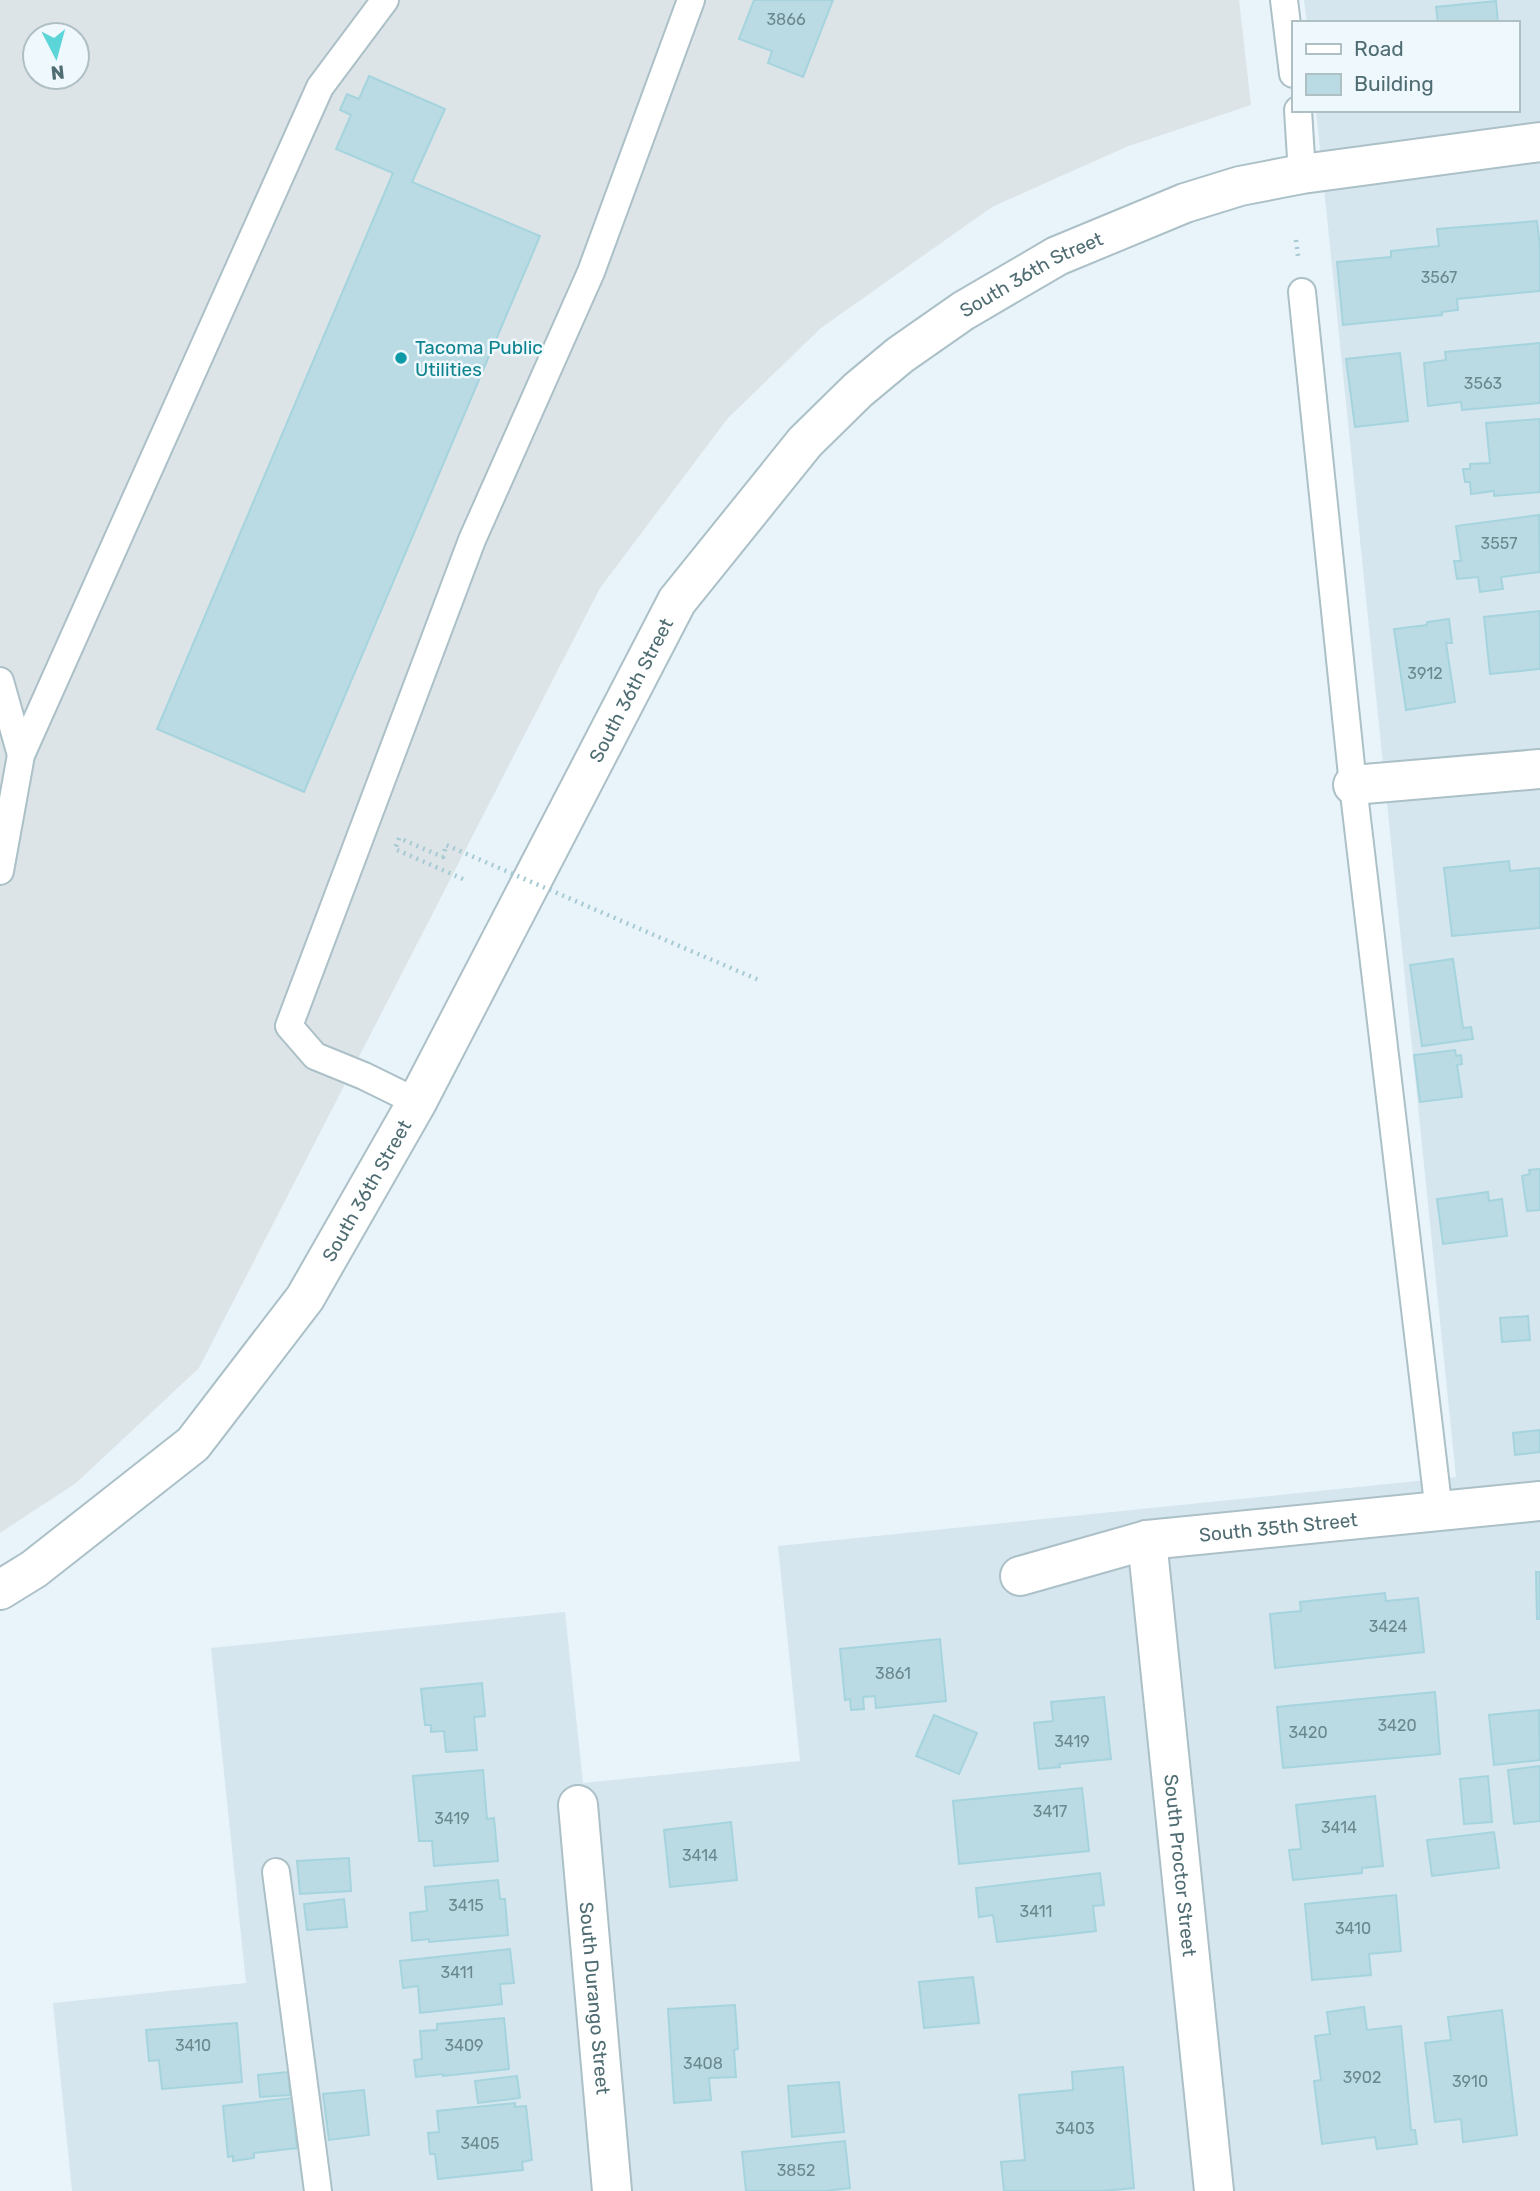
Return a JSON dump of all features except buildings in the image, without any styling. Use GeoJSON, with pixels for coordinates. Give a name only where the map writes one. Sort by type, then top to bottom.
{"type":"FeatureCollection","features":[{"type":"Feature","properties":{"kind":"street","name":"South 36th Street"},"geometry":{"type":"LineString","coordinates":[[0,1590],[34,1569],[192,1444],[304,1298],[417,1102],[677,601],[805,442],[858,390],[900,355],[963,311],[1057,257],[1185,203],[1240,186],[1302,174],[1540,142]]}},
{"type":"Feature","properties":{"kind":"street"},"geometry":{"type":"LineString","coordinates":[[1353,785],[1540,769]]}},
{"type":"Feature","properties":{"kind":"street","name":"South 35th Street"},"geometry":{"type":"LineString","coordinates":[[1020,1576],[1147,1540],[1540,1501]]}},
{"type":"Feature","properties":{"kind":"street","name":"South Proctor Street"},"geometry":{"type":"LineString","coordinates":[[1147,1540],[1214,2191]]}},
{"type":"Feature","properties":{"kind":"street","name":"South Durango Street"},"geometry":{"type":"LineString","coordinates":[[578,1805],[612,2191]]}},
{"type":"Feature","properties":{"kind":"lane"},"geometry":{"type":"LineString","coordinates":[[11,755],[320,87],[385,0]]}},
{"type":"Feature","properties":{"kind":"lane"},"geometry":{"type":"LineString","coordinates":[[417,1102],[315,1056],[289,1026],[472,540],[592,272],[691,0]]}},
{"type":"Feature","properties":{"kind":"lane"},"geometry":{"type":"LineString","coordinates":[[1284,0],[1292,66]]}},
{"type":"Feature","properties":{"kind":"lane"},"geometry":{"type":"LineString","coordinates":[[1298,112],[1302,174]]}},
{"type":"Feature","properties":{"kind":"lane"},"geometry":{"type":"LineString","coordinates":[[1302,292],[1353,785],[1440,1512]]}},
{"type":"Feature","properties":{"kind":"lane"},"geometry":{"type":"LineString","coordinates":[[0,681],[11,755],[0,871]]}},
{"type":"Feature","properties":{"kind":"lane"},"geometry":{"type":"LineString","coordinates":[[276,1872],[318,2191]]}},
{"type":"Feature","properties":{"kind":"path"},"geometry":{"type":"LineString","coordinates":[[463,879],[395,849],[399,838],[443,858],[446,845],[759,980]]}},
{"type":"Feature","properties":{"kind":"shaded area","name":"Tacoma Public Utilities"},"geometry":{"type":"Polygon","coordinates":[[[0,0],[1239,0],[1251,105],[1126,147],[992,207],[821,328],[728,418],[600,588],[199,1368],[76,1483],[0,1533],[0,0]]]}},
{"type":"Feature","properties":{"kind":"shaded area"},"geometry":{"type":"Polygon","coordinates":[[[1304,0],[1540,0],[1540,2191],[72,2191],[53,2003],[246,1983],[211,1648],[565,1612],[583,1783],[800,1761],[778,1546],[1456,1477],[1316,112],[1519,112],[1519,21],[1307,21],[1304,0]]]}},
{"type":"Feature","properties":{"kind":"place","name":"Tacoma Public Utilities"},"geometry":{"type":"Point","coordinates":[401,358]}}]}
